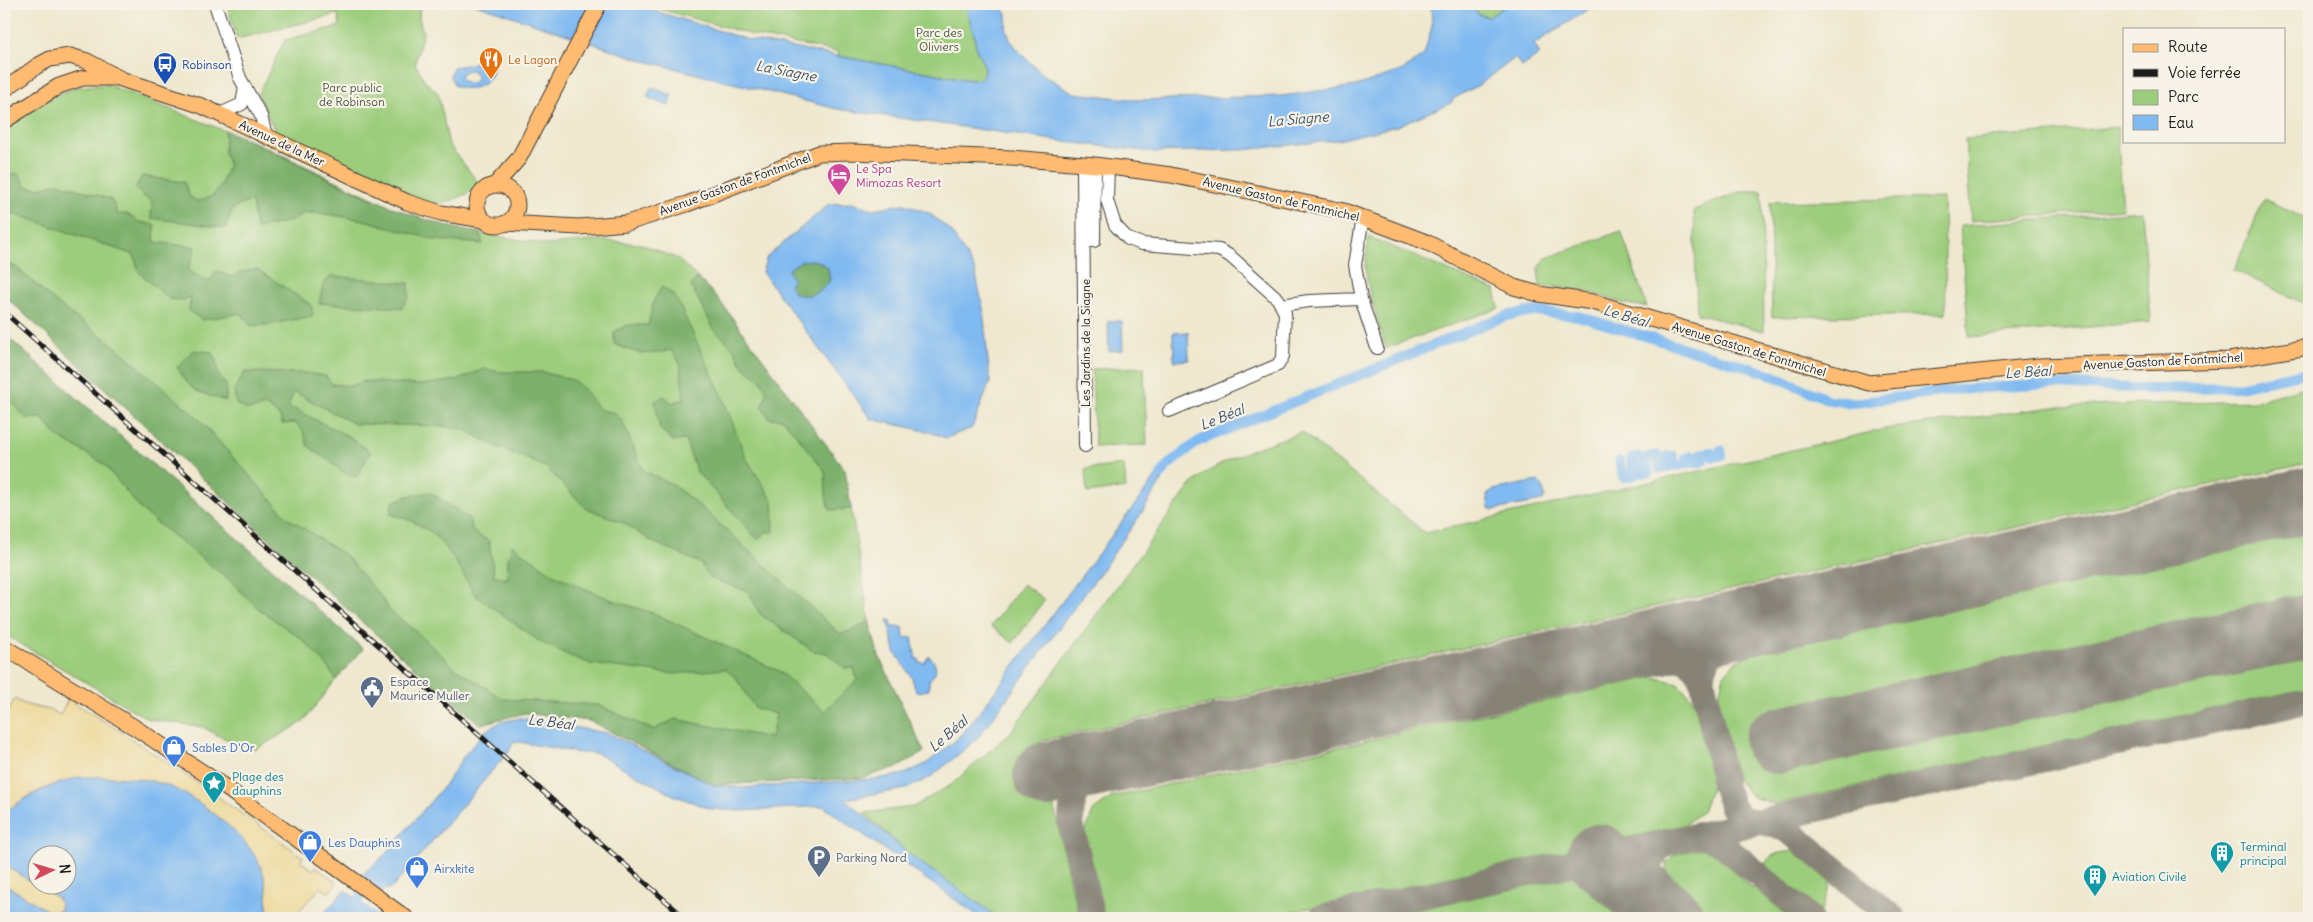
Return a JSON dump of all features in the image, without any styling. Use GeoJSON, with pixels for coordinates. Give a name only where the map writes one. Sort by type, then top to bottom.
{"type":"FeatureCollection","features":[{"type":"Feature","properties":{"kind":"main road"},"geometry":{"type":"LineString","coordinates":[[441,213],[458,209],[478,196],[486,188],[496,184],[519,158],[600,4]]}},
{"type":"Feature","properties":{"kind":"main road","name":"Avenue de la Mer"},"geometry":{"type":"LineString","coordinates":[[4,90],[50,59],[70,56],[87,61],[121,79],[184,99],[220,114],[407,202],[441,213],[484,220]]}},
{"type":"Feature","properties":{"kind":"main road","name":"Avenue de la Mer"},"geometry":{"type":"LineString","coordinates":[[4,121],[59,86],[83,78],[121,79]]}},
{"type":"Feature","properties":{"kind":"main road","name":"Avenue Gaston de Fontmichel"},"geometry":{"type":"LineString","coordinates":[[505,223],[595,227],[626,223],[688,204],[819,153],[967,155],[1095,165],[1180,177],[1325,207],[1363,218],[1426,242],[1514,287],[1539,294],[1593,302],[1869,383],[2039,366],[2228,360],[2309,347]]}},
{"type":"Feature","properties":{"kind":"main road"},"geometry":{"type":"LineString","coordinates":[[478,196],[478,212],[484,220],[494,225],[505,223],[514,214],[519,158]]}},
{"type":"Feature","properties":{"kind":"main road"},"geometry":{"type":"LineString","coordinates":[[496,184],[508,188],[535,225]]}},
{"type":"Feature","properties":{"kind":"main road"},"geometry":{"type":"LineString","coordinates":[[4,647],[134,727],[222,785],[406,918]]}},
{"type":"Feature","properties":{"kind":"street"},"geometry":{"type":"LineString","coordinates":[[215,4],[232,55],[245,87],[258,111],[266,136]]}},
{"type":"Feature","properties":{"kind":"street"},"geometry":{"type":"LineString","coordinates":[[245,87],[242,104],[242,124],[252,121],[258,111]]}},
{"type":"Feature","properties":{"kind":"street"},"geometry":{"type":"LineString","coordinates":[[220,114],[242,104]]}},
{"type":"Feature","properties":{"kind":"street"},"geometry":{"type":"LineString","coordinates":[[1095,165],[1116,225],[1128,239],[1142,244],[1224,252],[1278,299],[1285,313],[1283,356],[1278,364],[1169,411]]}},
{"type":"Feature","properties":{"kind":"street","name":"Les Jardins de la Siagne"},"geometry":{"type":"LineString","coordinates":[[1085,446],[1085,241],[1094,241],[1095,165]]}},
{"type":"Feature","properties":{"kind":"street"},"geometry":{"type":"LineString","coordinates":[[1363,218],[1355,265],[1360,299],[1377,348]]}},
{"type":"Feature","properties":{"kind":"street"},"geometry":{"type":"LineString","coordinates":[[1281,305],[1309,301],[1360,299]]}},
{"type":"Feature","properties":{"kind":"green space","name":"Parc public de Robinson"},"geometry":{"type":"Polygon","coordinates":[[[227,4],[420,4],[419,18],[423,33],[415,63],[425,81],[438,93],[449,145],[481,186],[445,202],[420,202],[276,133],[258,94],[285,40],[340,26],[338,14],[237,39],[227,4]]]}},
{"type":"Feature","properties":{"kind":"green space","name":"Parc des Oliviers"},"geometry":{"type":"Polygon","coordinates":[[[642,4],[965,4],[977,52],[984,66],[984,73],[981,79],[970,80],[838,56],[839,52],[760,37],[642,4]]]}},
{"type":"Feature","properties":{"kind":"green space"},"geometry":{"type":"Polygon","coordinates":[[[1471,4],[1508,4],[1489,17],[1478,14],[1471,4]]]}},
{"type":"Feature","properties":{"kind":"green space"},"geometry":{"type":"Polygon","coordinates":[[[106,84],[261,145],[402,212],[456,229],[549,245],[600,240],[641,244],[678,259],[716,296],[845,470],[869,621],[878,654],[924,752],[900,766],[862,778],[714,785],[590,721],[525,713],[480,724],[299,566],[4,295],[4,128],[49,97],[78,87],[106,84]]]}},
{"type":"Feature","properties":{"kind":"green space"},"geometry":{"type":"Polygon","coordinates":[[[2117,127],[2123,209],[1971,221],[1965,139],[2117,127]]]}},
{"type":"Feature","properties":{"kind":"green space"},"geometry":{"type":"Polygon","coordinates":[[[225,130],[351,189],[415,216],[447,226],[480,233],[483,244],[435,240],[364,220],[319,213],[305,213],[290,221],[256,229],[252,202],[244,203],[232,210],[226,228],[151,218],[152,201],[135,188],[142,176],[184,182],[190,197],[197,201],[212,196],[219,188],[229,165],[224,153],[225,130]]]}},
{"type":"Feature","properties":{"kind":"green space"},"geometry":{"type":"Polygon","coordinates":[[[4,173],[19,174],[26,187],[40,188],[58,183],[110,199],[114,204],[117,214],[127,214],[139,222],[155,225],[154,242],[196,247],[188,271],[210,282],[216,271],[231,277],[241,272],[257,269],[311,305],[313,316],[267,325],[251,326],[241,313],[202,320],[189,311],[191,297],[183,300],[169,299],[139,272],[134,255],[4,210],[4,173]]]}},
{"type":"Feature","properties":{"kind":"green space"},"geometry":{"type":"Polygon","coordinates":[[[1743,191],[1762,191],[1764,331],[1697,314],[1694,210],[1743,191]]]}},
{"type":"Feature","properties":{"kind":"green space"},"geometry":{"type":"Polygon","coordinates":[[[1944,198],[1946,314],[1772,317],[1770,202],[1944,198]]]}},
{"type":"Feature","properties":{"kind":"green space"},"geometry":{"type":"Polygon","coordinates":[[[2264,199],[2309,220],[2309,306],[2234,270],[2264,199]]]}},
{"type":"Feature","properties":{"kind":"green space"},"geometry":{"type":"Polygon","coordinates":[[[2142,211],[2151,322],[1969,337],[1960,226],[2142,211]]]}},
{"type":"Feature","properties":{"kind":"green space"},"geometry":{"type":"Polygon","coordinates":[[[1621,231],[1647,307],[1626,304],[1581,290],[1540,286],[1538,269],[1546,258],[1621,231]]]}},
{"type":"Feature","properties":{"kind":"green space"},"geometry":{"type":"Polygon","coordinates":[[[1369,237],[1495,290],[1499,308],[1386,348],[1370,295],[1365,266],[1369,237]]]}},
{"type":"Feature","properties":{"kind":"green space"},"geometry":{"type":"Polygon","coordinates":[[[812,260],[820,262],[828,268],[830,280],[818,292],[801,296],[796,294],[791,288],[788,270],[801,261],[812,260]]]}},
{"type":"Feature","properties":{"kind":"green space"},"geometry":{"type":"Polygon","coordinates":[[[4,261],[17,268],[60,306],[111,343],[197,417],[287,517],[346,556],[381,597],[390,611],[418,633],[455,668],[503,699],[598,705],[653,730],[675,719],[771,738],[776,714],[755,708],[736,678],[725,669],[674,674],[591,664],[539,641],[475,595],[453,557],[433,533],[412,521],[391,514],[392,503],[407,496],[430,492],[469,519],[473,532],[489,541],[494,575],[507,579],[508,559],[512,545],[555,575],[612,600],[653,613],[779,671],[824,711],[857,680],[854,668],[845,668],[827,653],[813,651],[760,614],[749,592],[710,578],[700,563],[651,541],[624,523],[586,508],[546,467],[493,445],[464,429],[440,426],[355,424],[294,392],[288,406],[350,437],[370,452],[357,477],[348,475],[308,446],[303,431],[295,423],[282,424],[280,417],[267,406],[248,410],[236,404],[234,390],[245,372],[306,373],[326,376],[332,384],[351,386],[364,381],[419,385],[458,380],[484,369],[500,372],[542,372],[573,380],[587,392],[596,406],[601,410],[615,413],[622,421],[643,470],[673,485],[701,507],[840,634],[854,630],[869,621],[878,654],[924,752],[900,766],[862,778],[714,785],[590,721],[525,713],[480,724],[299,566],[4,295],[4,261]]]}},
{"type":"Feature","properties":{"kind":"green space"},"geometry":{"type":"Polygon","coordinates":[[[331,276],[409,283],[409,297],[401,308],[319,303],[323,285],[331,276]]]}},
{"type":"Feature","properties":{"kind":"green space"},"geometry":{"type":"Polygon","coordinates":[[[697,278],[716,296],[845,470],[851,509],[830,510],[826,496],[825,471],[783,419],[769,418],[762,406],[767,393],[761,380],[744,367],[733,348],[714,329],[691,286],[697,278]]]}},
{"type":"Feature","properties":{"kind":"green space"},"geometry":{"type":"Polygon","coordinates":[[[662,287],[675,296],[721,393],[746,458],[773,501],[774,532],[766,532],[758,540],[697,472],[685,440],[673,441],[660,429],[655,401],[664,396],[672,403],[684,399],[680,363],[671,350],[648,354],[614,344],[614,332],[627,325],[648,325],[654,300],[662,287]]]}},
{"type":"Feature","properties":{"kind":"green space"},"geometry":{"type":"Polygon","coordinates":[[[4,334],[363,649],[344,669],[303,722],[256,749],[221,737],[203,727],[148,719],[4,634],[4,334]]]}},
{"type":"Feature","properties":{"kind":"green space"},"geometry":{"type":"Polygon","coordinates":[[[4,334],[363,649],[336,680],[325,663],[303,640],[259,609],[227,578],[143,512],[104,464],[57,436],[42,418],[26,418],[4,393],[4,334]]]}},
{"type":"Feature","properties":{"kind":"green space"},"geometry":{"type":"Polygon","coordinates":[[[194,350],[211,352],[216,360],[218,374],[226,385],[226,401],[197,391],[188,383],[177,367],[194,350]]]}},
{"type":"Feature","properties":{"kind":"green space"},"geometry":{"type":"Polygon","coordinates":[[[1144,367],[1147,445],[1095,447],[1092,369],[1144,367]]]}},
{"type":"Feature","properties":{"kind":"green space"},"geometry":{"type":"Polygon","coordinates":[[[2309,386],[2309,463],[1040,741],[1071,888],[1081,918],[998,918],[910,855],[864,813],[913,807],[951,785],[1010,733],[1191,485],[1203,475],[1229,460],[1302,432],[1425,533],[1885,429],[2054,407],[2255,401],[2309,386]]]}},
{"type":"Feature","properties":{"kind":"green space"},"geometry":{"type":"Polygon","coordinates":[[[1124,465],[1126,488],[1087,493],[1085,469],[1124,465]]]}},
{"type":"Feature","properties":{"kind":"green space"},"geometry":{"type":"Polygon","coordinates":[[[2309,533],[2309,688],[1775,804],[1753,797],[1736,778],[1718,698],[1724,675],[1735,662],[1749,655],[2309,533]]]}},
{"type":"Feature","properties":{"kind":"green space"},"geometry":{"type":"Polygon","coordinates":[[[1023,584],[1045,600],[1013,643],[991,626],[1023,584]]]}},
{"type":"Feature","properties":{"kind":"green space"},"geometry":{"type":"Polygon","coordinates":[[[1653,677],[1678,683],[1695,702],[1712,785],[1702,812],[1684,825],[1265,918],[1101,918],[1085,834],[1093,811],[1112,797],[1653,677]]]}},
{"type":"Feature","properties":{"kind":"green space"},"geometry":{"type":"Polygon","coordinates":[[[1709,847],[1751,888],[1763,887],[1799,918],[1713,918],[1673,885],[1667,874],[1666,863],[1672,858],[1672,855],[1709,847]]]}},
{"type":"Feature","properties":{"kind":"green space"},"geometry":{"type":"Polygon","coordinates":[[[1798,851],[1830,876],[1830,885],[1822,909],[1814,911],[1763,869],[1765,863],[1772,856],[1798,851]]]}},
{"type":"Feature","properties":{"kind":"green space"},"geometry":{"type":"Polygon","coordinates":[[[1576,876],[1587,879],[1636,918],[1377,918],[1576,876]]]}},
{"type":"Feature","properties":{"kind":"sand","name":"Plage des dauphins"},"geometry":{"type":"Polygon","coordinates":[[[15,699],[26,705],[60,715],[68,699],[158,756],[245,816],[303,857],[300,861],[313,870],[315,867],[337,882],[329,893],[321,887],[292,918],[266,918],[267,911],[163,784],[120,778],[99,777],[79,779],[59,783],[40,790],[22,800],[4,814],[4,719],[15,699]]]}},
{"type":"Feature","properties":{"kind":"sand"},"geometry":{"type":"Polygon","coordinates":[[[4,865],[28,880],[28,894],[51,894],[58,898],[61,909],[51,913],[4,884],[4,865]]]}},
{"type":"Feature","properties":{"kind":"water","name":"La Siagne"},"geometry":{"type":"Polygon","coordinates":[[[476,4],[632,4],[749,40],[970,80],[981,79],[984,66],[977,52],[965,4],[1001,4],[1007,15],[1006,27],[1010,40],[1024,57],[1044,75],[1074,93],[1137,100],[1281,96],[1356,86],[1403,70],[1424,55],[1432,26],[1431,4],[1471,4],[1478,14],[1489,17],[1508,4],[1597,4],[1534,44],[1540,54],[1522,67],[1515,58],[1479,85],[1453,99],[1451,103],[1397,126],[1338,140],[1242,150],[1153,152],[1067,142],[837,109],[645,61],[476,4]]]}},
{"type":"Feature","properties":{"kind":"water"},"geometry":{"type":"Polygon","coordinates":[[[486,53],[491,56],[494,65],[490,79],[477,87],[462,88],[454,85],[450,75],[454,67],[472,64],[486,53]],[[469,70],[462,73],[460,78],[465,82],[472,83],[477,79],[474,71],[469,70]]]}},
{"type":"Feature","properties":{"kind":"water"},"geometry":{"type":"Polygon","coordinates":[[[652,87],[672,96],[668,106],[647,97],[652,87]]]}},
{"type":"Feature","properties":{"kind":"water"},"geometry":{"type":"Polygon","coordinates":[[[851,203],[873,209],[904,204],[929,213],[951,231],[975,270],[983,308],[990,382],[972,428],[946,438],[930,432],[871,419],[762,272],[767,257],[829,204],[851,203]],[[812,260],[801,261],[788,270],[793,280],[789,285],[793,292],[803,295],[813,294],[826,285],[830,280],[828,268],[820,262],[812,260]]]}},
{"type":"Feature","properties":{"kind":"water"},"geometry":{"type":"Polygon","coordinates":[[[1108,321],[1122,321],[1123,350],[1109,351],[1108,321]]]}},
{"type":"Feature","properties":{"kind":"water"},"geometry":{"type":"Polygon","coordinates":[[[1188,332],[1189,360],[1174,361],[1173,333],[1188,332]]]}},
{"type":"Feature","properties":{"kind":"water"},"geometry":{"type":"Polygon","coordinates":[[[1168,465],[1169,469],[1143,511],[1097,577],[976,740],[931,777],[906,789],[845,799],[910,855],[995,915],[992,918],[981,918],[823,806],[742,811],[711,809],[673,795],[596,753],[581,753],[513,741],[510,750],[392,888],[379,891],[361,876],[387,853],[447,782],[464,756],[485,731],[501,722],[520,718],[607,733],[714,785],[742,788],[876,779],[904,774],[926,764],[955,741],[969,726],[1164,466],[1168,465]]]}},
{"type":"Feature","properties":{"kind":"water"},"geometry":{"type":"Polygon","coordinates":[[[1538,481],[1542,485],[1545,496],[1542,501],[1493,510],[1489,508],[1487,494],[1493,490],[1538,481]]]}},
{"type":"Feature","properties":{"kind":"water"},"geometry":{"type":"Polygon","coordinates":[[[888,620],[891,620],[892,627],[903,627],[904,638],[912,637],[916,659],[919,659],[919,662],[924,663],[929,656],[934,663],[936,669],[934,675],[929,680],[929,690],[916,692],[912,678],[895,652],[888,620]]]}},
{"type":"Feature","properties":{"kind":"water"},"geometry":{"type":"Polygon","coordinates":[[[80,777],[132,778],[163,784],[189,796],[230,827],[252,851],[264,876],[267,890],[266,918],[4,918],[4,884],[51,913],[56,913],[61,909],[58,898],[51,894],[78,894],[78,844],[28,844],[28,880],[4,865],[4,814],[21,801],[49,787],[80,777]]]}},
{"type":"Feature","properties":{"kind":"water"},"geometry":{"type":"Polygon","coordinates":[[[345,890],[380,918],[320,918],[345,890]]]}},
{"type":"Feature","properties":{"kind":"waterway","name":"Le Béal"},"geometry":{"type":"LineString","coordinates":[[1161,475],[1168,465],[1199,441],[1490,322],[1510,315],[1535,311],[1578,316],[1767,373],[1829,400],[1854,403],[1963,389],[2056,384],[2149,389],[2238,387],[2309,372]]}},
{"type":"Feature","properties":{"kind":"waterway"},"geometry":{"type":"LineString","coordinates":[[1619,461],[1624,477],[1634,475],[1631,459],[1638,457],[1642,473],[1649,472],[1646,458],[1657,455],[1660,469],[1668,467],[1665,457],[1673,456],[1675,466],[1687,464],[1686,458],[1692,456],[1694,463],[1703,461],[1701,454],[1711,452],[1713,457],[1722,455],[1721,450]]}},
{"type":"Feature","properties":{"kind":"waterway","name":"Le Béal"},"geometry":{"type":"LineString","coordinates":[[358,900],[370,887]]}},
{"type":"Feature","properties":{"kind":"taxiway"},"geometry":{"type":"LineString","coordinates":[[1702,678],[1707,659],[1715,645],[1726,634],[1743,623]]}},
{"type":"Feature","properties":{"kind":"taxiway"},"geometry":{"type":"LineString","coordinates":[[1633,647],[1656,647],[1675,651],[1696,668],[1702,678],[1725,787],[1732,807],[1737,814],[1746,820],[1777,825],[1789,831],[1893,918]]}},
{"type":"Feature","properties":{"kind":"taxiway"},"geometry":{"type":"LineString","coordinates":[[1321,918],[2309,701]]}},
{"type":"Feature","properties":{"kind":"taxiway"},"geometry":{"type":"LineString","coordinates":[[1092,918],[1071,824],[1074,800],[1078,790],[1091,775],[1122,759]]}},
{"type":"Feature","properties":{"kind":"taxiway"},"geometry":{"type":"LineString","coordinates":[[1700,835],[1717,840],[1810,918]]}},
{"type":"Feature","properties":{"kind":"taxiway"},"geometry":{"type":"LineString","coordinates":[[1656,905],[1648,880],[1648,872],[1653,858],[1664,843]]}},
{"type":"Feature","properties":{"kind":"runway"},"geometry":{"type":"LineString","coordinates":[[1046,775],[2309,500]]}},
{"type":"Feature","properties":{"kind":"runway"},"geometry":{"type":"LineString","coordinates":[[1777,741],[2309,626]]}},
{"type":"Feature","properties":{"kind":"runway"},"geometry":{"type":"LineString","coordinates":[[1599,857],[1671,918]]}},
{"type":"Feature","properties":{"kind":"railway"},"geometry":{"type":"LineString","coordinates":[[4,312],[685,918]]}},
{"type":"Feature","properties":{"kind":"place","name":"Le Lagon"},"geometry":{"type":"Point","coordinates":[491,80]}},
{"type":"Feature","properties":{"kind":"place","name":"Robinson"},"geometry":{"type":"Point","coordinates":[165,85]}},
{"type":"Feature","properties":{"kind":"place","name":"Le Spa Mimozas Resort"},"geometry":{"type":"Point","coordinates":[839,196]}},
{"type":"Feature","properties":{"kind":"place","name":"Espace Maurice Muller"},"geometry":{"type":"Point","coordinates":[372,709]}},
{"type":"Feature","properties":{"kind":"place","name":"Sables D'Or"},"geometry":{"type":"Point","coordinates":[174,768]}},
{"type":"Feature","properties":{"kind":"place","name":"Plage des dauphins"},"geometry":{"type":"Point","coordinates":[214,804]}},
{"type":"Feature","properties":{"kind":"place","name":"Les Dauphins"},"geometry":{"type":"Point","coordinates":[310,863]}},
{"type":"Feature","properties":{"kind":"place","name":"Terminal principal"},"geometry":{"type":"Point","coordinates":[2222,874]}},
{"type":"Feature","properties":{"kind":"place","name":"Parking Nord"},"geometry":{"type":"Point","coordinates":[819,878]}},
{"type":"Feature","properties":{"kind":"place","name":"Airxkite"},"geometry":{"type":"Point","coordinates":[417,889]}},
{"type":"Feature","properties":{"kind":"place","name":"Aviation Civile"},"geometry":{"type":"Point","coordinates":[2095,897]}}]}
